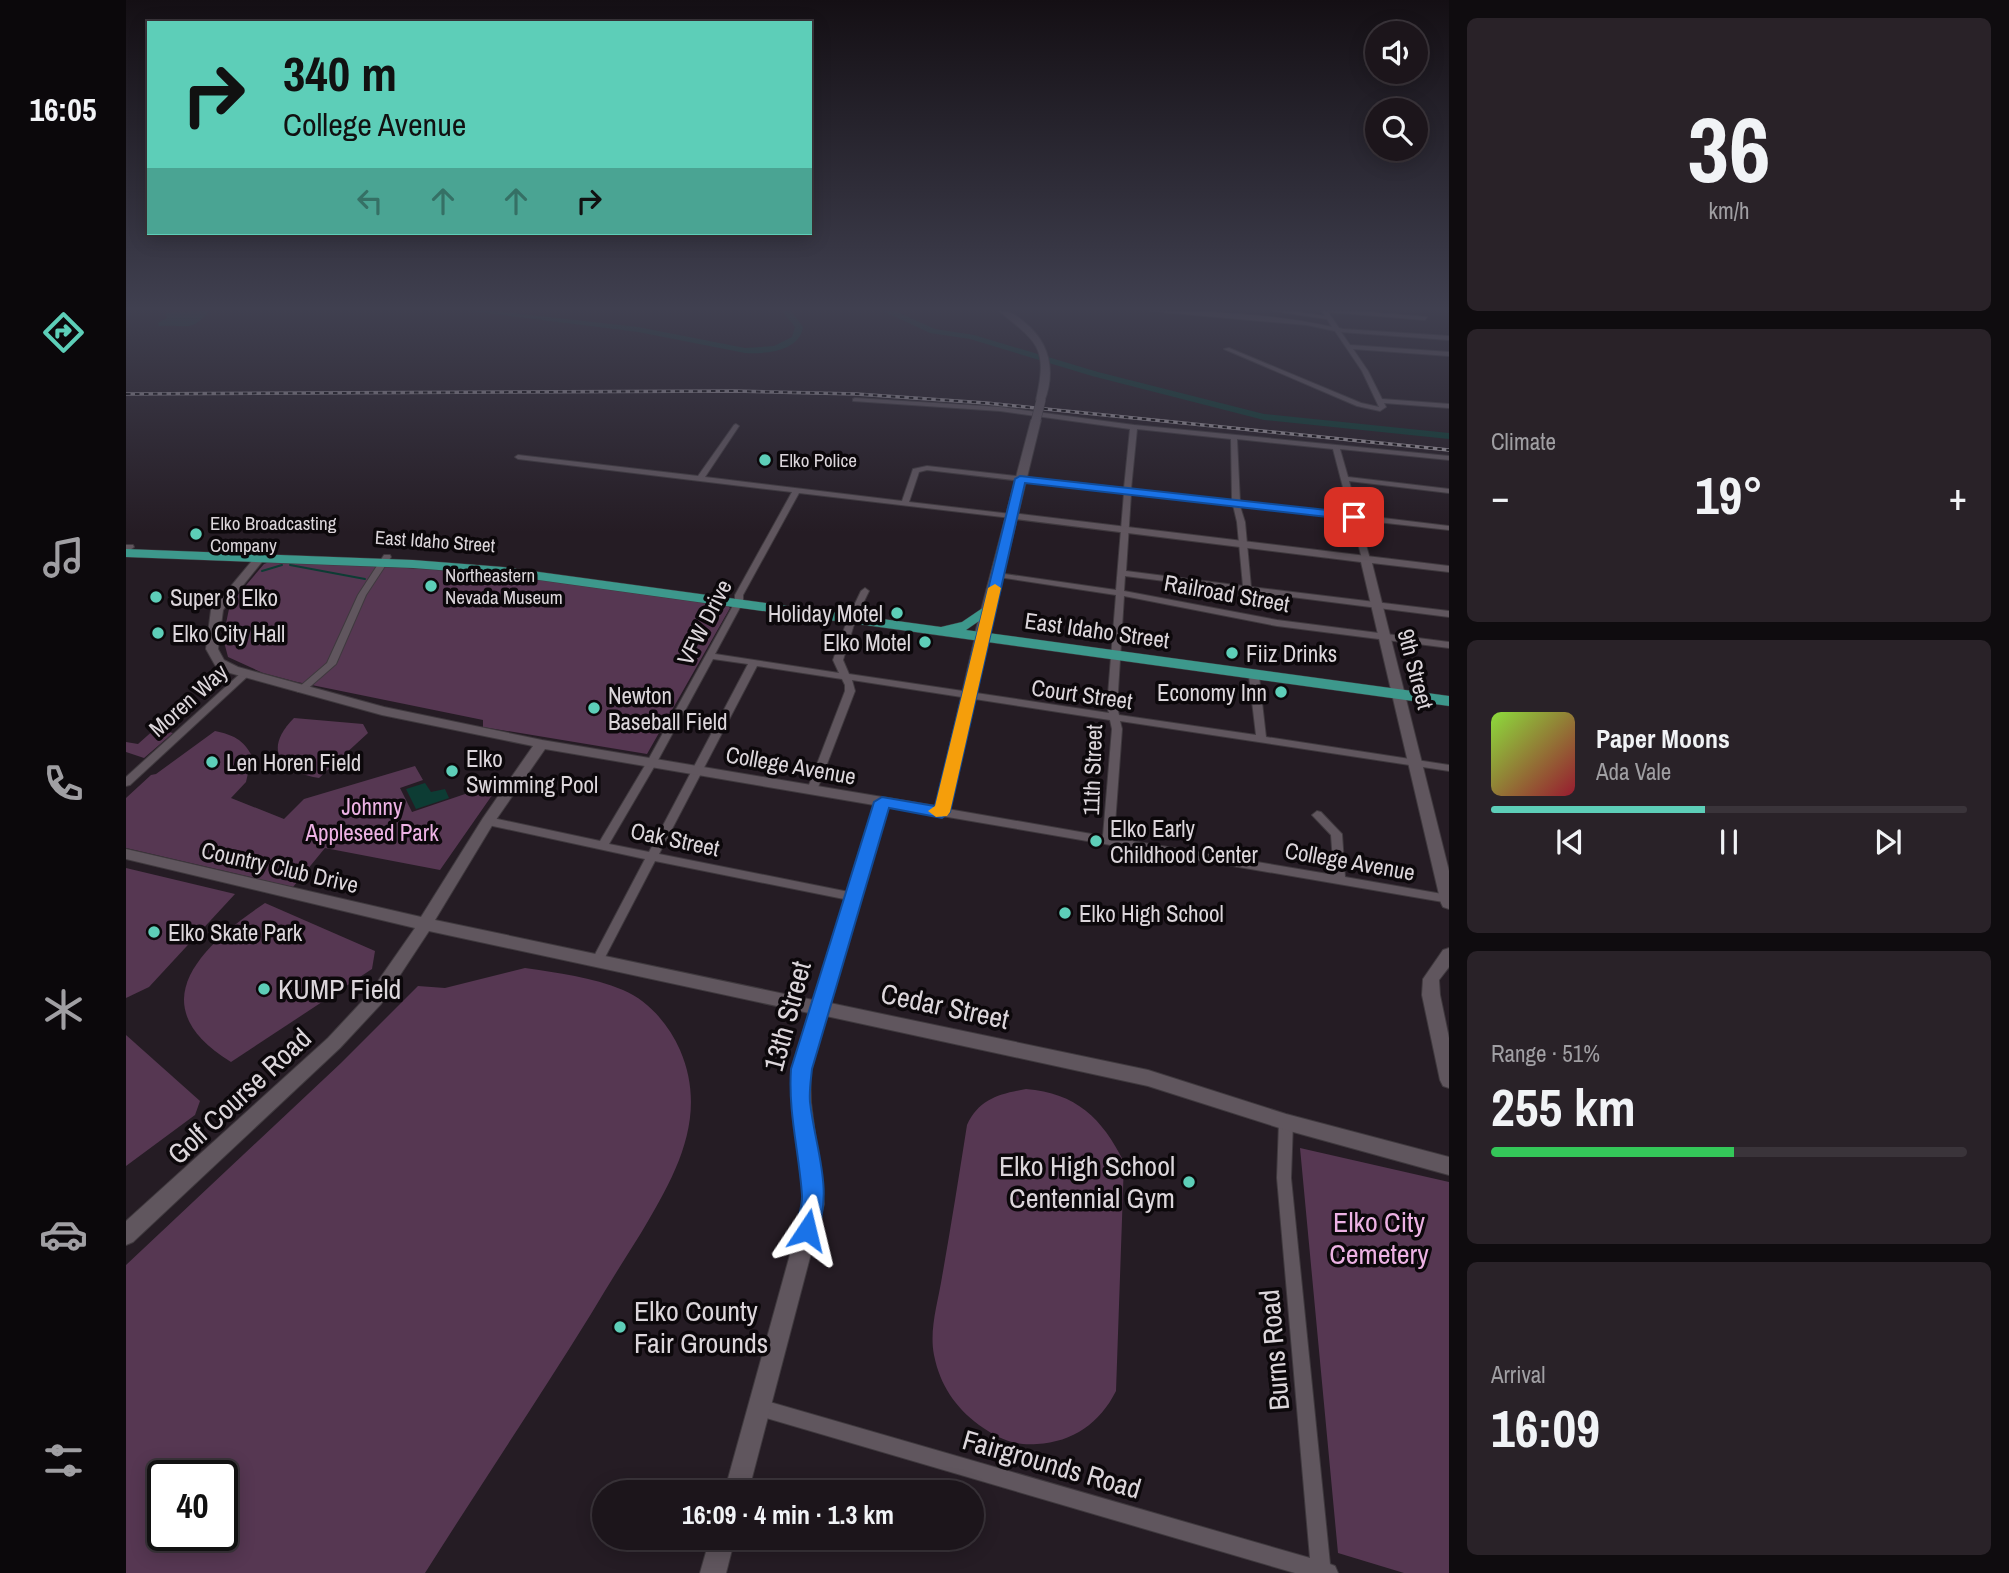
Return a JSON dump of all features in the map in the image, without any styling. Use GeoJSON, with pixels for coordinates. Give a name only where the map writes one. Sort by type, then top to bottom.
{"type":"FeatureCollection","features":[{"type":"Feature","properties":{"kind":"main road"},"geometry":{"type":"LineString","coordinates":[[981,637],[1045,384]]}},
{"type":"Feature","properties":{"kind":"main road","name":"East Idaho Street"},"geometry":{"type":"LineString","coordinates":[[127,549],[229,551],[263,556]]}},
{"type":"Feature","properties":{"kind":"main road","name":"East Idaho Street"},"geometry":{"type":"LineString","coordinates":[[127,549],[183,555],[385,560],[492,570],[1449,701]]}},
{"type":"Feature","properties":{"kind":"main road"},"geometry":{"type":"LineString","coordinates":[[183,555],[229,551]]}},
{"type":"Feature","properties":{"kind":"main road"},"geometry":{"type":"LineString","coordinates":[[925,629],[966,626],[990,607]]}},
{"type":"Feature","properties":{"kind":"street"},"geometry":{"type":"LineString","coordinates":[[1310,384],[1359,405],[1377,409],[1383,407],[1371,384]]}},
{"type":"Feature","properties":{"kind":"street"},"geometry":{"type":"LineString","coordinates":[[855,400],[1000,410],[1449,458]]}},
{"type":"Feature","properties":{"kind":"street"},"geometry":{"type":"LineString","coordinates":[[1380,401],[1449,406]]}},
{"type":"Feature","properties":{"kind":"street"},"geometry":{"type":"LineString","coordinates":[[700,479],[736,426]]}},
{"type":"Feature","properties":{"kind":"street","name":"11th Street"},"geometry":{"type":"LineString","coordinates":[[1108,841],[1117,729],[1114,717],[1116,655],[1134,426]]}},
{"type":"Feature","properties":{"kind":"street"},"geometry":{"type":"LineString","coordinates":[[1234,436],[1236,504],[1247,589]]}},
{"type":"Feature","properties":{"kind":"street","name":"9th Street"},"geometry":{"type":"LineString","coordinates":[[1336,447],[1449,901]]}},
{"type":"Feature","properties":{"kind":"street"},"geometry":{"type":"LineString","coordinates":[[518,457],[1449,569]]}},
{"type":"Feature","properties":{"kind":"street"},"geometry":{"type":"LineString","coordinates":[[905,503],[916,471],[920,468],[1449,528]]}},
{"type":"Feature","properties":{"kind":"street"},"geometry":{"type":"LineString","coordinates":[[1346,480],[1449,491]]}},
{"type":"Feature","properties":{"kind":"street","name":"VFW Drive"},"geometry":{"type":"LineString","coordinates":[[603,845],[710,656],[739,602],[739,595],[797,490]]}},
{"type":"Feature","properties":{"kind":"street","name":"College Avenue"},"geometry":{"type":"LineString","coordinates":[[263,556],[218,608],[212,642],[213,654],[219,662],[245,674],[382,711],[542,744],[1449,901]]}},
{"type":"Feature","properties":{"kind":"street"},"geometry":{"type":"LineString","coordinates":[[301,690],[332,663],[362,594],[385,560]]}},
{"type":"Feature","properties":{"kind":"street"},"geometry":{"type":"LineString","coordinates":[[1122,573],[1449,614]]}},
{"type":"Feature","properties":{"kind":"street","name":"Railroad Street"},"geometry":{"type":"LineString","coordinates":[[998,575],[1122,594],[1277,623],[1449,645]]}},
{"type":"Feature","properties":{"kind":"street"},"geometry":{"type":"LineString","coordinates":[[812,790],[850,691],[838,660],[852,618],[865,591]]}},
{"type":"Feature","properties":{"kind":"street"},"geometry":{"type":"LineString","coordinates":[[942,812],[981,637]]}},
{"type":"Feature","properties":{"kind":"street","name":"Court Street"},"geometry":{"type":"LineString","coordinates":[[710,656],[1449,768]]}},
{"type":"Feature","properties":{"kind":"street"},"geometry":{"type":"LineString","coordinates":[[597,960],[754,662]]}},
{"type":"Feature","properties":{"kind":"street","name":"Moren Way"},"geometry":{"type":"LineString","coordinates":[[126,783],[245,674]]}},
{"type":"Feature","properties":{"kind":"street"},"geometry":{"type":"LineString","coordinates":[[1254,676],[1261,740]]}},
{"type":"Feature","properties":{"kind":"street","name":"Golf Course Road"},"geometry":{"type":"LineString","coordinates":[[126,1235],[334,1043],[395,973],[488,821],[542,744]]}},
{"type":"Feature","properties":{"kind":"street","name":"13th Street"},"geometry":{"type":"LineString","coordinates":[[740,1480],[814,1204],[811,1163],[800,1101],[801,1069],[882,802]]}},
{"type":"Feature","properties":{"kind":"street"},"geometry":{"type":"LineString","coordinates":[[1317,815],[1336,834],[1340,881]]}},
{"type":"Feature","properties":{"kind":"street","name":"Oak Street"},"geometry":{"type":"LineString","coordinates":[[488,821],[854,897]]}},
{"type":"Feature","properties":{"kind":"street"},"geometry":{"type":"LineString","coordinates":[[1434,842],[1449,845]]}},
{"type":"Feature","properties":{"kind":"street","name":"Country Club Drive"},"geometry":{"type":"LineString","coordinates":[[126,854],[424,924]]}},
{"type":"Feature","properties":{"kind":"street","name":"Cedar Street"},"geometry":{"type":"LineString","coordinates":[[424,924],[1148,1078],[1286,1122],[1449,1166]]}},
{"type":"Feature","properties":{"kind":"street"},"geometry":{"type":"LineString","coordinates":[[1449,954],[1431,979],[1431,995],[1449,1080]]}},
{"type":"Feature","properties":{"kind":"street","name":"Burns Road"},"geometry":{"type":"LineString","coordinates":[[1286,1122],[1284,1178],[1323,1572]]}},
{"type":"Feature","properties":{"kind":"street","name":"Fairgrounds Road"},"geometry":{"type":"LineString","coordinates":[[760,1408],[1323,1572]]}},
{"type":"Feature","properties":{"kind":"street"},"geometry":{"type":"LineString","coordinates":[[713,1573],[720,1550]]}},
{"type":"Feature","properties":{"kind":"green space"},"geometry":{"type":"Polygon","coordinates":[[[272,561],[484,572],[730,608],[647,754],[483,727],[483,720],[297,682],[263,673],[228,657],[223,638],[230,604],[264,564],[272,561]]]}},
{"type":"Feature","properties":{"kind":"green space"},"geometry":{"type":"Polygon","coordinates":[[[294,718],[363,724],[368,733],[319,778],[295,771],[280,758],[279,740],[294,718]]]}},
{"type":"Feature","properties":{"kind":"green space"},"geometry":{"type":"Polygon","coordinates":[[[165,720],[175,721],[165,731],[173,733],[144,758],[126,752],[126,742],[138,744],[165,720]]]}},
{"type":"Feature","properties":{"kind":"green space","name":"Johnny Appleseed Park"},"geometry":{"type":"Polygon","coordinates":[[[215,731],[237,739],[252,756],[246,782],[231,798],[284,819],[304,799],[415,766],[423,780],[400,788],[412,812],[468,793],[466,788],[492,779],[502,781],[440,870],[325,848],[293,887],[126,848],[126,798],[151,775],[215,731]]]}},
{"type":"Feature","properties":{"kind":"green space","name":"Elko Skate Park"},"geometry":{"type":"Polygon","coordinates":[[[126,868],[235,894],[149,987],[126,998],[126,868]]]}},
{"type":"Feature","properties":{"kind":"green space","name":"KUMP Field"},"geometry":{"type":"Polygon","coordinates":[[[265,903],[375,951],[372,969],[231,1062],[203,1041],[188,1019],[184,998],[189,977],[202,957],[241,920],[265,903]]]}},
{"type":"Feature","properties":{"kind":"green space"},"geometry":{"type":"Polygon","coordinates":[[[525,968],[599,982],[623,990],[650,1007],[664,1023],[680,1050],[688,1075],[691,1099],[684,1145],[666,1190],[571,1347],[425,1573],[126,1573],[126,1265],[341,1063],[418,986],[445,988],[525,968]]]}},
{"type":"Feature","properties":{"kind":"green space"},"geometry":{"type":"Polygon","coordinates":[[[126,1035],[200,1101],[195,1115],[126,1166],[126,1035]]]}},
{"type":"Feature","properties":{"kind":"green space"},"geometry":{"type":"Polygon","coordinates":[[[1026,1089],[1059,1096],[1086,1110],[1116,1146],[1124,1162],[1116,1391],[1102,1412],[1084,1429],[1062,1439],[1029,1444],[999,1437],[963,1411],[940,1376],[933,1345],[935,1316],[967,1125],[977,1109],[991,1099],[1026,1089]]]}},
{"type":"Feature","properties":{"kind":"green space","name":"Elko City Cemetery"},"geometry":{"type":"Polygon","coordinates":[[[1300,1148],[1449,1182],[1449,1573],[1404,1573],[1338,1553],[1300,1148]]]}},
{"type":"Feature","properties":{"kind":"shaded area"},"geometry":{"type":"Polygon","coordinates":[[[425,783],[431,792],[445,789],[449,798],[416,809],[406,789],[425,783]]]}},
{"type":"Feature","properties":{"kind":"waterway"},"geometry":{"type":"LineString","coordinates":[[1136,384],[1264,417],[1449,436]]}},
{"type":"Feature","properties":{"kind":"waterway"},"geometry":{"type":"LineString","coordinates":[[262,571],[282,565]]}},
{"type":"Feature","properties":{"kind":"waterway"},"geometry":{"type":"LineString","coordinates":[[290,565],[365,579]]}},
{"type":"Feature","properties":{"kind":"railway"},"geometry":{"type":"LineString","coordinates":[[126,394],[735,391],[856,394],[986,403],[1449,450]]}},
{"type":"Feature","properties":{"kind":"slow traffic"},"geometry":{"type":"LineString","coordinates":[[936,811],[942,812],[981,637],[995,588]]}},
{"type":"Feature","properties":{"kind":"place","name":"Elko Police"},"geometry":{"type":"Point","coordinates":[765,460]}},
{"type":"Feature","properties":{"kind":"place","name":"Elko Broadcasting Company"},"geometry":{"type":"Point","coordinates":[196,534]}},
{"type":"Feature","properties":{"kind":"place","name":"Northeastern Nevada Museum"},"geometry":{"type":"Point","coordinates":[431,586]}},
{"type":"Feature","properties":{"kind":"place","name":"Super 8 Elko"},"geometry":{"type":"Point","coordinates":[156,597]}},
{"type":"Feature","properties":{"kind":"place","name":"Holiday Motel"},"geometry":{"type":"Point","coordinates":[897,613]}},
{"type":"Feature","properties":{"kind":"place","name":"Elko City Hall"},"geometry":{"type":"Point","coordinates":[158,633]}},
{"type":"Feature","properties":{"kind":"place","name":"Elko Motel"},"geometry":{"type":"Point","coordinates":[925,642]}},
{"type":"Feature","properties":{"kind":"place","name":"Fiiz Drinks"},"geometry":{"type":"Point","coordinates":[1232,653]}},
{"type":"Feature","properties":{"kind":"place","name":"Economy Inn"},"geometry":{"type":"Point","coordinates":[1281,692]}},
{"type":"Feature","properties":{"kind":"place","name":"Newton Baseball Field"},"geometry":{"type":"Point","coordinates":[594,708]}},
{"type":"Feature","properties":{"kind":"place","name":"Len Horen Field"},"geometry":{"type":"Point","coordinates":[212,762]}},
{"type":"Feature","properties":{"kind":"place","name":"Elko Swimming Pool"},"geometry":{"type":"Point","coordinates":[452,771]}},
{"type":"Feature","properties":{"kind":"place","name":"Elko Early Childhood Center"},"geometry":{"type":"Point","coordinates":[1096,841]}},
{"type":"Feature","properties":{"kind":"place","name":"Elko High School"},"geometry":{"type":"Point","coordinates":[1065,913]}},
{"type":"Feature","properties":{"kind":"place","name":"Elko Skate Park"},"geometry":{"type":"Point","coordinates":[154,932]}},
{"type":"Feature","properties":{"kind":"place","name":"KUMP Field"},"geometry":{"type":"Point","coordinates":[264,989]}},
{"type":"Feature","properties":{"kind":"place","name":"Elko High School Centennial Gym"},"geometry":{"type":"Point","coordinates":[1189,1182]}},
{"type":"Feature","properties":{"kind":"place","name":"Elko County Fair Grounds"},"geometry":{"type":"Point","coordinates":[620,1327]}},
{"type":"Feature","properties":{"kind":"route"},"geometry":{"type":"LineString","coordinates":[[807,1230],[814,1204],[811,1163],[800,1101],[801,1069],[882,802],[942,812],[1020,479],[1354,517]]}}]}
